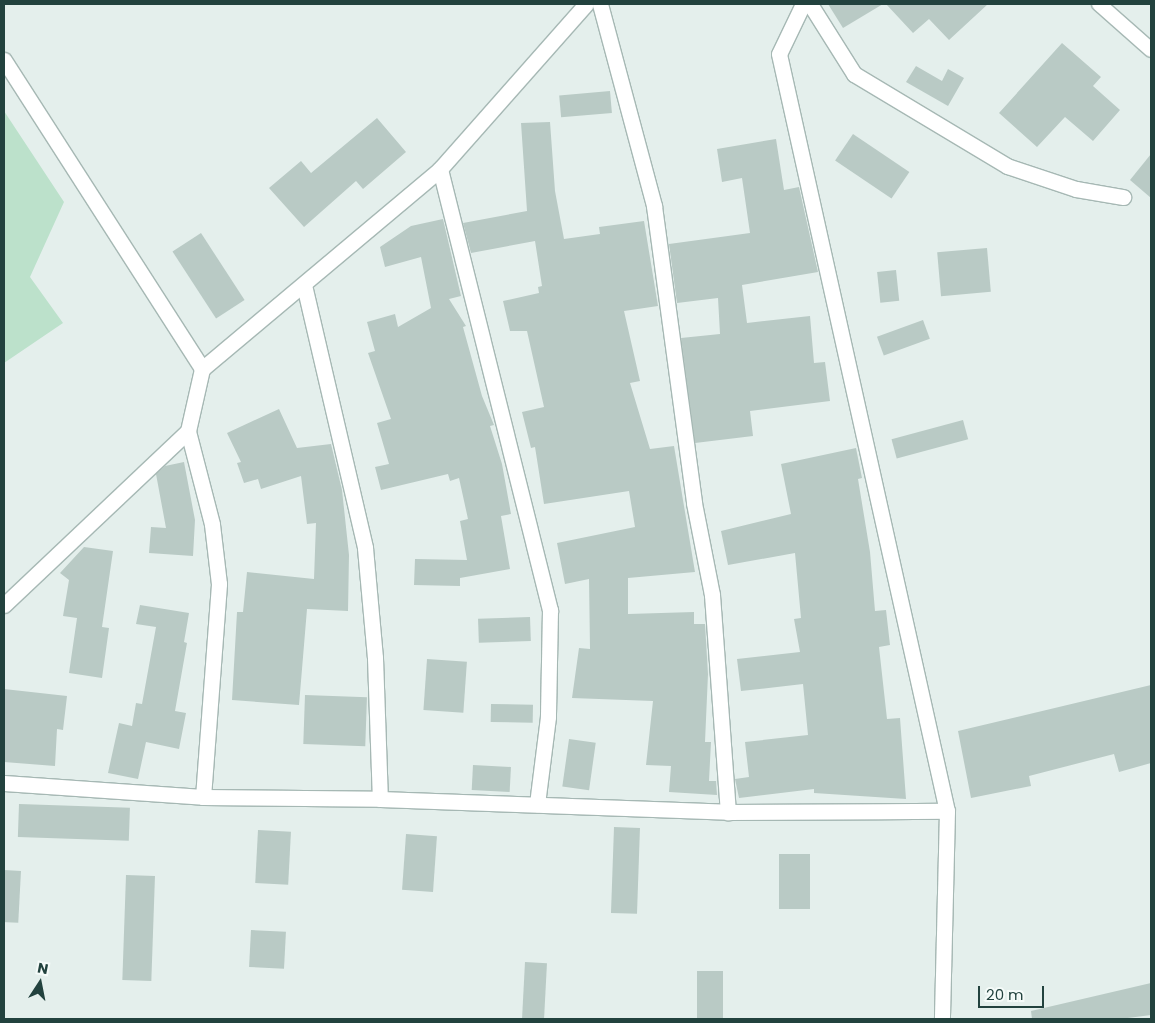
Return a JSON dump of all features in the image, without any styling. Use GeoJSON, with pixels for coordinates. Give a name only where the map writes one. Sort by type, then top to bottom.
{"type":"FeatureCollection","features":[{"type":"Feature","properties":{"kind":"street"},"geometry":{"type":"LineString","coordinates":[[203,797],[219,584],[212,524],[188,431],[202,368],[304,285],[440,168],[586,4]]}},
{"type":"Feature","properties":{"kind":"street"},"geometry":{"type":"LineString","coordinates":[[600,4],[654,206],[694,502],[712,595],[728,812]]}},
{"type":"Feature","properties":{"kind":"street"},"geometry":{"type":"LineString","coordinates":[[803,4],[780,54],[946,811],[942,1019]]}},
{"type":"Feature","properties":{"kind":"street"},"geometry":{"type":"LineString","coordinates":[[810,4],[854,74],[1008,166],[1076,189],[1123,197]]}},
{"type":"Feature","properties":{"kind":"street"},"geometry":{"type":"LineString","coordinates":[[4,60],[202,368]]}},
{"type":"Feature","properties":{"kind":"street"},"geometry":{"type":"LineString","coordinates":[[440,168],[550,610],[548,717],[537,804]]}},
{"type":"Feature","properties":{"kind":"street"},"geometry":{"type":"LineString","coordinates":[[304,285],[365,548],[375,658],[380,799]]}},
{"type":"Feature","properties":{"kind":"street"},"geometry":{"type":"LineString","coordinates":[[4,605],[188,431]]}},
{"type":"Feature","properties":{"kind":"street"},"geometry":{"type":"LineString","coordinates":[[4,783],[203,797],[380,799],[728,812],[946,811]]}},
{"type":"Feature","properties":{"kind":"lane"},"geometry":{"type":"LineString","coordinates":[[1099,4],[1151,50]]}},
{"type":"Feature","properties":{"kind":"green space"},"geometry":{"type":"Polygon","coordinates":[[[4,111],[64,202],[30,277],[63,323],[4,363],[4,111]]]}},
{"type":"Feature","properties":{"kind":"building"},"geometry":{"type":"Polygon","coordinates":[[[828,4],[883,4],[843,28],[828,4]]]}},
{"type":"Feature","properties":{"kind":"building"},"geometry":{"type":"Polygon","coordinates":[[[886,4],[988,4],[949,40],[929,19],[913,33],[886,4]]]}},
{"type":"Feature","properties":{"kind":"building"},"geometry":{"type":"Polygon","coordinates":[[[1062,43],[1101,77],[1093,86],[1120,110],[1093,141],[1065,117],[1037,147],[999,113],[1062,43]]]}},
{"type":"Feature","properties":{"kind":"building"},"geometry":{"type":"Polygon","coordinates":[[[916,66],[942,81],[948,69],[964,78],[948,106],[906,82],[916,66]]]}},
{"type":"Feature","properties":{"kind":"building"},"geometry":{"type":"Polygon","coordinates":[[[610,91],[612,113],[561,117],[559,95],[610,91]]]}},
{"type":"Feature","properties":{"kind":"building"},"geometry":{"type":"Polygon","coordinates":[[[377,118],[406,152],[363,189],[356,181],[304,227],[269,188],[301,161],[311,173],[377,118]]]}},
{"type":"Feature","properties":{"kind":"building"},"geometry":{"type":"Polygon","coordinates":[[[550,122],[555,191],[564,239],[600,234],[599,227],[644,221],[658,306],[624,311],[640,381],[630,383],[650,449],[674,446],[695,572],[628,578],[628,614],[694,612],[694,624],[705,624],[708,674],[705,742],[711,742],[709,781],[716,781],[717,795],[669,792],[671,766],[646,765],[653,701],[572,698],[579,648],[590,649],[589,579],[565,584],[557,543],[635,527],[629,491],[544,504],[535,447],[531,448],[522,412],[544,407],[527,331],[510,331],[503,301],[539,293],[538,287],[542,286],[535,241],[471,253],[463,223],[527,211],[521,123],[550,122]]]}},
{"type":"Feature","properties":{"kind":"building"},"geometry":{"type":"Polygon","coordinates":[[[853,134],[909,172],[891,199],[835,161],[853,134]]]}},
{"type":"Feature","properties":{"kind":"building"},"geometry":{"type":"Polygon","coordinates":[[[776,139],[784,190],[799,187],[818,272],[742,285],[747,323],[810,316],[814,363],[825,362],[830,401],[750,411],[753,436],[695,443],[681,338],[720,334],[718,298],[677,303],[669,244],[750,233],[742,178],[722,182],[717,149],[776,139]]]}},
{"type":"Feature","properties":{"kind":"building"},"geometry":{"type":"Polygon","coordinates":[[[1151,154],[1151,198],[1130,180],[1151,154]]]}},
{"type":"Feature","properties":{"kind":"building"},"geometry":{"type":"Polygon","coordinates":[[[443,219],[461,296],[449,299],[466,326],[463,327],[482,396],[494,425],[490,426],[502,464],[511,514],[501,516],[510,569],[460,578],[460,586],[414,585],[415,559],[467,560],[460,521],[468,519],[459,478],[450,481],[448,474],[381,490],[375,467],[389,464],[377,423],[391,419],[368,353],[375,351],[367,322],[395,314],[398,327],[431,308],[421,257],[385,267],[380,247],[411,226],[443,219]]]}},
{"type":"Feature","properties":{"kind":"building"},"geometry":{"type":"Polygon","coordinates":[[[201,233],[245,300],[216,319],[172,252],[201,233]]]}},
{"type":"Feature","properties":{"kind":"building"},"geometry":{"type":"Polygon","coordinates":[[[987,248],[991,292],[941,296],[937,252],[987,248]]]}},
{"type":"Feature","properties":{"kind":"building"},"geometry":{"type":"Polygon","coordinates":[[[896,270],[899,301],[880,303],[877,272],[896,270]]]}},
{"type":"Feature","properties":{"kind":"building"},"geometry":{"type":"Polygon","coordinates":[[[923,320],[930,339],[884,356],[877,337],[923,320]]]}},
{"type":"Feature","properties":{"kind":"building"},"geometry":{"type":"Polygon","coordinates":[[[279,409],[297,448],[331,444],[342,490],[349,555],[348,611],[307,609],[299,705],[232,700],[237,612],[243,612],[247,572],[314,579],[316,523],[307,524],[301,476],[261,489],[258,479],[244,483],[237,463],[241,462],[227,433],[279,409]]]}},
{"type":"Feature","properties":{"kind":"building"},"geometry":{"type":"Polygon","coordinates":[[[963,420],[968,439],[897,458],[892,439],[963,420]]]}},
{"type":"Feature","properties":{"kind":"building"},"geometry":{"type":"Polygon","coordinates":[[[856,448],[862,478],[858,479],[870,552],[875,611],[886,610],[890,645],[879,647],[887,719],[900,718],[906,799],[814,793],[814,789],[739,798],[735,779],[749,777],[745,742],[808,735],[803,684],[741,691],[737,659],[800,652],[794,619],[801,618],[795,553],[728,565],[721,531],[791,514],[781,464],[856,448]]]}},
{"type":"Feature","properties":{"kind":"building"},"geometry":{"type":"Polygon","coordinates":[[[184,462],[195,520],[193,556],[149,553],[151,527],[166,528],[156,474],[165,466],[184,462]]]}},
{"type":"Feature","properties":{"kind":"building"},"geometry":{"type":"Polygon","coordinates":[[[84,547],[113,551],[102,627],[109,628],[102,678],[69,673],[77,618],[63,616],[69,580],[60,573],[84,547]]]}},
{"type":"Feature","properties":{"kind":"building"},"geometry":{"type":"Polygon","coordinates":[[[140,605],[189,613],[184,642],[187,643],[175,711],[186,713],[179,749],[146,742],[138,779],[108,773],[119,723],[132,726],[136,703],[142,704],[156,627],[136,624],[140,605]]]}},
{"type":"Feature","properties":{"kind":"building"},"geometry":{"type":"Polygon","coordinates":[[[530,617],[531,641],[479,643],[478,619],[530,617]]]}},
{"type":"Feature","properties":{"kind":"building"},"geometry":{"type":"Polygon","coordinates":[[[427,659],[467,662],[463,713],[423,710],[427,659]]]}},
{"type":"Feature","properties":{"kind":"building"},"geometry":{"type":"Polygon","coordinates":[[[1151,685],[1151,763],[1119,772],[1114,754],[1029,776],[1031,786],[971,798],[958,731],[1151,685]]]}},
{"type":"Feature","properties":{"kind":"building"},"geometry":{"type":"Polygon","coordinates":[[[4,689],[67,696],[63,730],[57,729],[55,766],[4,762],[4,689]]]}},
{"type":"Feature","properties":{"kind":"building"},"geometry":{"type":"Polygon","coordinates":[[[305,695],[367,697],[365,746],[303,744],[305,695]]]}},
{"type":"Feature","properties":{"kind":"building"},"geometry":{"type":"Polygon","coordinates":[[[491,704],[533,705],[533,723],[491,722],[491,704]]]}},
{"type":"Feature","properties":{"kind":"building"},"geometry":{"type":"Polygon","coordinates":[[[569,739],[596,743],[589,790],[562,787],[569,739]]]}},
{"type":"Feature","properties":{"kind":"building"},"geometry":{"type":"Polygon","coordinates":[[[473,765],[511,767],[510,792],[472,790],[473,765]]]}},
{"type":"Feature","properties":{"kind":"building"},"geometry":{"type":"Polygon","coordinates":[[[19,804],[130,808],[129,841],[18,837],[19,804]]]}},
{"type":"Feature","properties":{"kind":"building"},"geometry":{"type":"Polygon","coordinates":[[[614,827],[640,828],[637,914],[611,913],[614,827]]]}},
{"type":"Feature","properties":{"kind":"building"},"geometry":{"type":"Polygon","coordinates":[[[258,830],[291,832],[288,885],[255,883],[258,830]]]}},
{"type":"Feature","properties":{"kind":"building"},"geometry":{"type":"Polygon","coordinates":[[[406,834],[437,836],[433,892],[402,890],[406,834]]]}},
{"type":"Feature","properties":{"kind":"building"},"geometry":{"type":"Polygon","coordinates":[[[779,854],[810,854],[810,909],[779,909],[779,854]]]}},
{"type":"Feature","properties":{"kind":"building"},"geometry":{"type":"Polygon","coordinates":[[[4,870],[21,871],[18,923],[4,922],[4,870]]]}},
{"type":"Feature","properties":{"kind":"building"},"geometry":{"type":"Polygon","coordinates":[[[126,875],[155,876],[151,981],[122,980],[126,875]]]}},
{"type":"Feature","properties":{"kind":"building"},"geometry":{"type":"Polygon","coordinates":[[[251,930],[286,932],[284,969],[249,967],[251,930]]]}},
{"type":"Feature","properties":{"kind":"building"},"geometry":{"type":"Polygon","coordinates":[[[525,962],[547,963],[544,1019],[522,1019],[525,962]]]}},
{"type":"Feature","properties":{"kind":"building"},"geometry":{"type":"Polygon","coordinates":[[[697,971],[723,971],[723,1019],[697,1019],[697,971]]]}},
{"type":"Feature","properties":{"kind":"building"},"geometry":{"type":"Polygon","coordinates":[[[1151,983],[1151,1015],[1120,1019],[1032,1019],[1031,1011],[1151,983]]]}}]}
